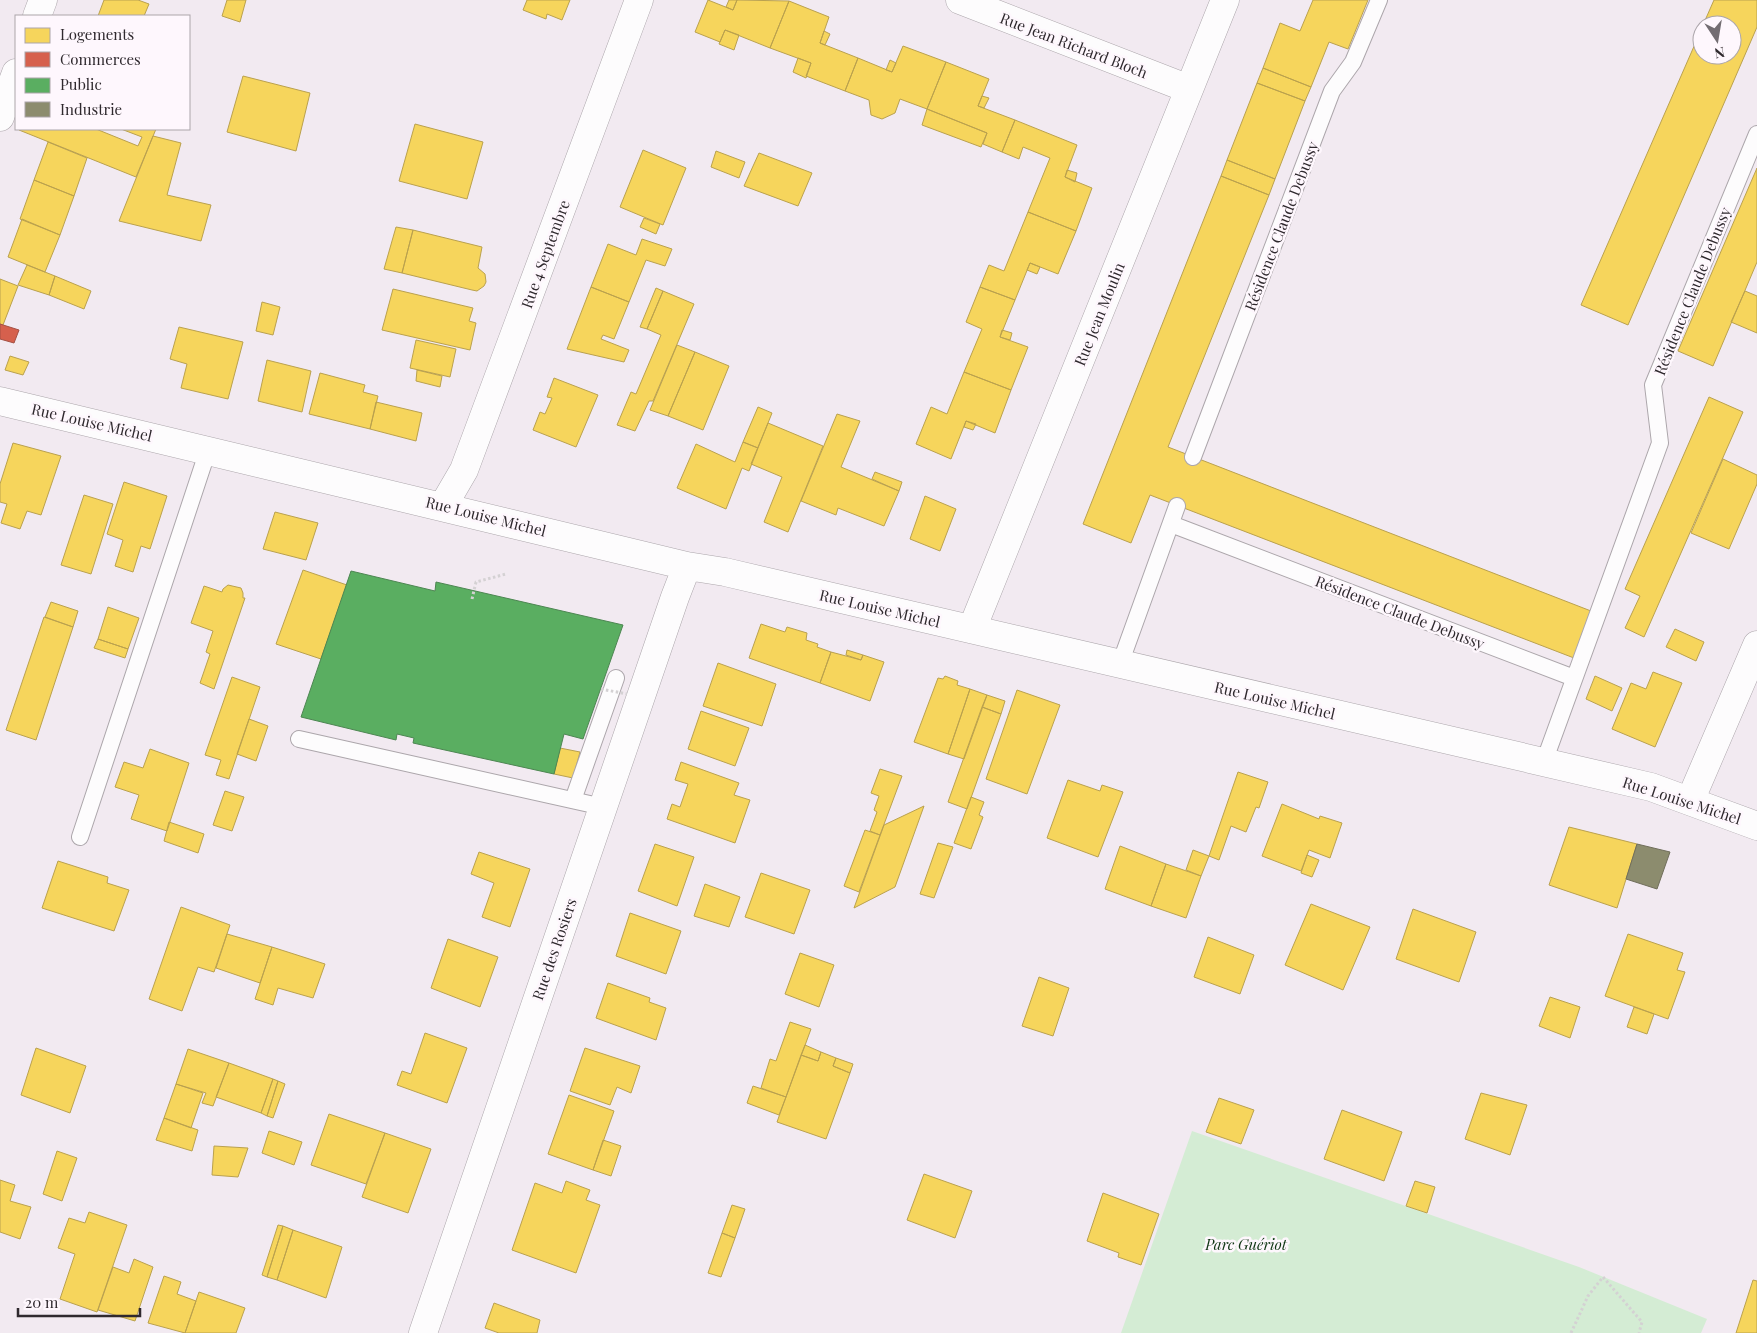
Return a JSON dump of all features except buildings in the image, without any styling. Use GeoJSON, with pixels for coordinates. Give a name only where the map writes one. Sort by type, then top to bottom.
{"type":"FeatureCollection","features":[{"type":"Feature","properties":{"kind":"street"},"geometry":{"type":"LineString","coordinates":[[37,15],[43,0]]}},
{"type":"Feature","properties":{"kind":"street","name":"Rue 4 Septembre"},"geometry":{"type":"LineString","coordinates":[[443,506],[464,470],[639,0]]}},
{"type":"Feature","properties":{"kind":"street","name":"Rue Jean Richard Bloch"},"geometry":{"type":"LineString","coordinates":[[960,0],[1189,89]]}},
{"type":"Feature","properties":{"kind":"street","name":"Rue Jean Moulin"},"geometry":{"type":"LineString","coordinates":[[972,629],[1224,0]]}},
{"type":"Feature","properties":{"kind":"street"},"geometry":{"type":"LineString","coordinates":[[0,117],[15,76]]}},
{"type":"Feature","properties":{"kind":"street","name":"Rue Louise Michel"},"geometry":{"type":"LineString","coordinates":[[0,401],[688,566],[725,572],[1651,787],[1757,826]]}},
{"type":"Feature","properties":{"kind":"street","name":"Rue des Rosiers"},"geometry":{"type":"LineString","coordinates":[[422,1333],[688,566]]}},
{"type":"Feature","properties":{"kind":"street"},"geometry":{"type":"LineString","coordinates":[[1690,801],[1757,646]]}},
{"type":"Feature","properties":{"kind":"lane","name":"Résidence Claude Debussy"},"geometry":{"type":"LineString","coordinates":[[1193,457],[1332,92],[1354,62],[1379,0]]}},
{"type":"Feature","properties":{"kind":"lane","name":"Résidence Claude Debussy"},"geometry":{"type":"LineString","coordinates":[[1544,762],[1660,443],[1653,385],[1757,134]]}},
{"type":"Feature","properties":{"kind":"lane"},"geometry":{"type":"LineString","coordinates":[[80,837],[208,450]]}},
{"type":"Feature","properties":{"kind":"lane"},"geometry":{"type":"LineString","coordinates":[[1120,664],[1177,506]]}},
{"type":"Feature","properties":{"kind":"lane","name":"Résidence Claude Debussy"},"geometry":{"type":"LineString","coordinates":[[1170,524],[1574,678]]}},
{"type":"Feature","properties":{"kind":"lane"},"geometry":{"type":"LineString","coordinates":[[574,800],[616,678]]}},
{"type":"Feature","properties":{"kind":"lane"},"geometry":{"type":"LineString","coordinates":[[299,739],[603,807]]}},
{"type":"Feature","properties":{"kind":"path"},"geometry":{"type":"LineString","coordinates":[[472,599],[476,582],[506,574]]}},
{"type":"Feature","properties":{"kind":"path"},"geometry":{"type":"LineString","coordinates":[[601,689],[627,694]]}},
{"type":"Feature","properties":{"kind":"path"},"geometry":{"type":"LineString","coordinates":[[1571,1333],[1588,1296],[1603,1277],[1642,1322],[1639,1333]]}},
{"type":"Feature","properties":{"kind":"green space","name":"Parc Guériot"},"geometry":{"type":"Polygon","coordinates":[[[1192,1131],[1579,1267],[1707,1319],[1701,1333],[1121,1333],[1192,1131]]]}}]}
